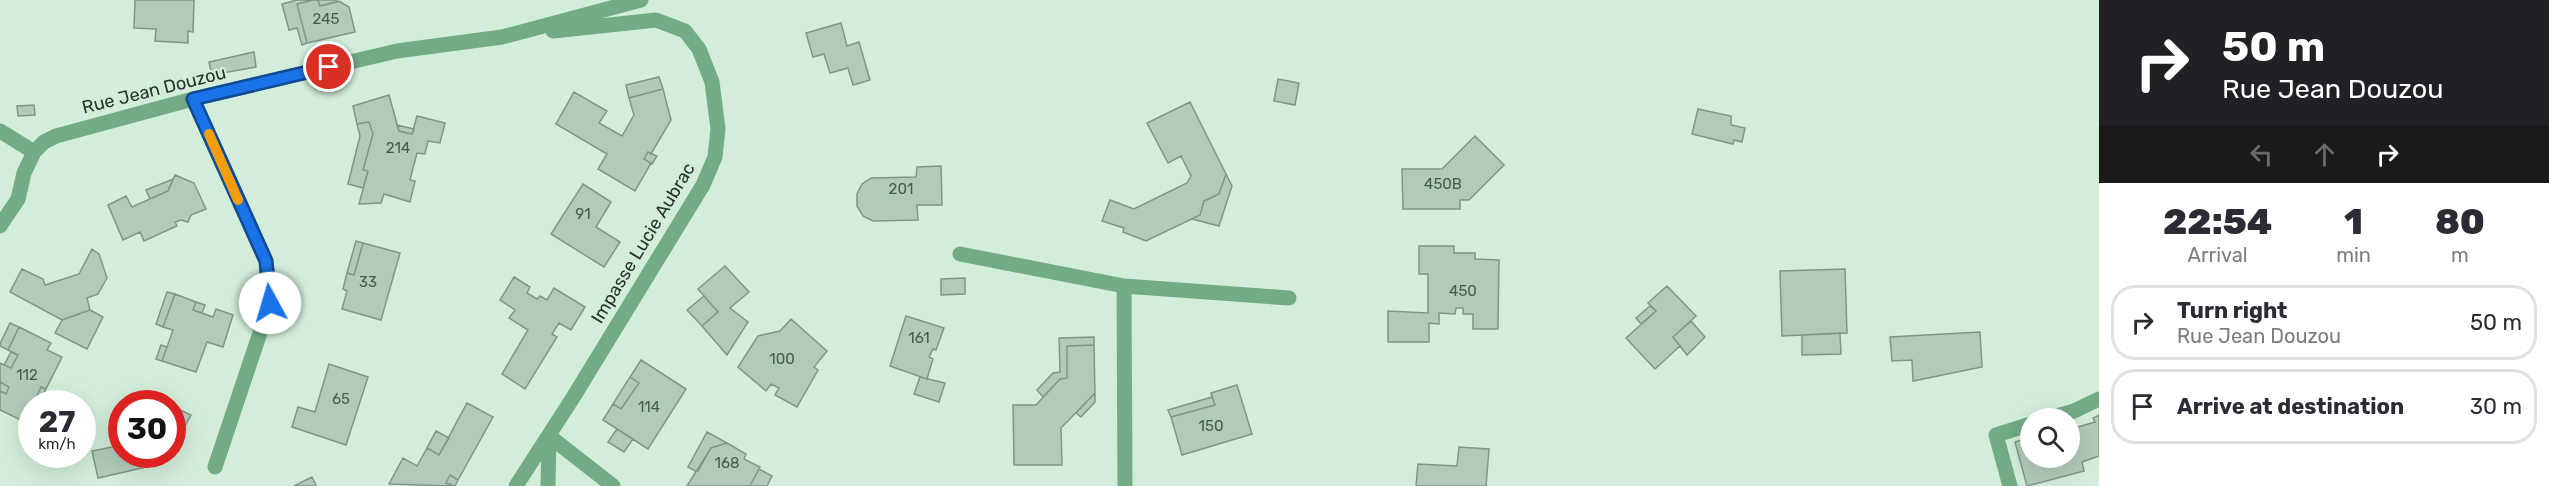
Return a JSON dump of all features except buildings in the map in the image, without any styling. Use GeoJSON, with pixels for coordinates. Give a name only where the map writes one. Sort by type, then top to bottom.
{"type":"FeatureCollection","features":[{"type":"Feature","properties":{"kind":"street","name":"Rue Jean Douzou"},"geometry":{"type":"LineString","coordinates":[[34,152],[44,142],[68,132],[193,99],[397,51],[502,37],[641,0]]}},
{"type":"Feature","properties":{"kind":"street","name":"Impasse Lucie Aubrac"},"geometry":{"type":"LineString","coordinates":[[502,37],[656,20],[685,31],[699,49],[712,82],[718,129],[715,157],[703,186],[516,486]]}},
{"type":"Feature","properties":{"kind":"street"},"geometry":{"type":"LineString","coordinates":[[193,99],[266,261],[270,303],[215,467]]}},
{"type":"Feature","properties":{"kind":"street"},"geometry":{"type":"LineString","coordinates":[[0,131],[34,152],[24,173],[18,199],[0,226]]}},
{"type":"Feature","properties":{"kind":"street"},"geometry":{"type":"LineString","coordinates":[[960,254],[1124,286],[1289,298]]}},
{"type":"Feature","properties":{"kind":"street"},"geometry":{"type":"LineString","coordinates":[[1124,286],[1125,486]]}},
{"type":"Feature","properties":{"kind":"street"},"geometry":{"type":"LineString","coordinates":[[2080,408],[2099,399]]}},
{"type":"Feature","properties":{"kind":"street"},"geometry":{"type":"LineString","coordinates":[[2010,486],[1995,435],[2020,427]]}},
{"type":"Feature","properties":{"kind":"street"},"geometry":{"type":"LineString","coordinates":[[548,486],[549,436]]}},
{"type":"Feature","properties":{"kind":"street"},"geometry":{"type":"LineString","coordinates":[[549,436],[613,486]]}},
{"type":"Feature","properties":{"kind":"slow traffic"},"geometry":{"type":"LineString","coordinates":[[209,134],[238,200]]}},
{"type":"Feature","properties":{"kind":"route"},"geometry":{"type":"LineString","coordinates":[[270,303],[266,261],[193,99],[329,67]]}}]}
